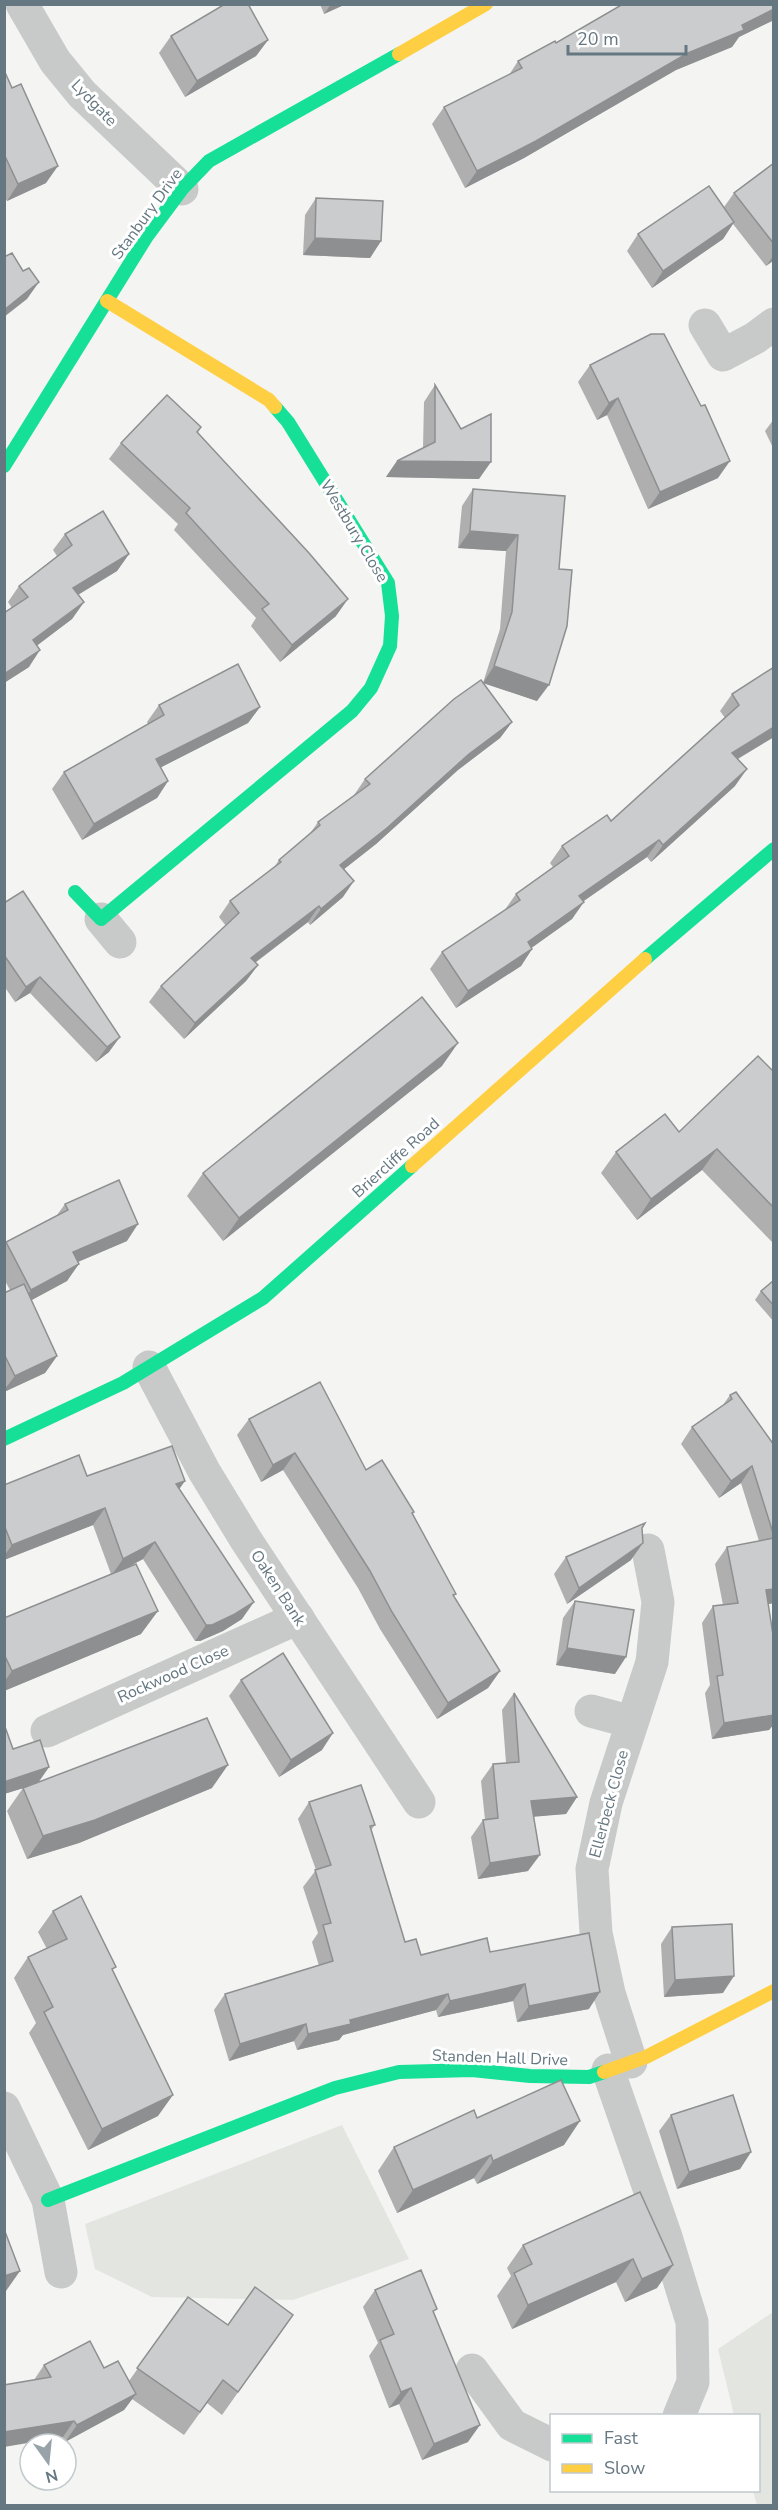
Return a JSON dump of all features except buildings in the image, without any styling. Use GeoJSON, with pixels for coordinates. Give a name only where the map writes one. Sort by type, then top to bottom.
{"type":"FeatureCollection","features":[{"type":"Feature","properties":{"kind":"street","name":"Lydgate"},"geometry":{"type":"LineString","coordinates":[[22,4],[55,61],[82,94],[182,189]]}},
{"type":"Feature","properties":{"kind":"street","name":"Stanbury Drive"},"geometry":{"type":"LineString","coordinates":[[4,466],[147,236],[182,189],[209,161],[486,4]]}},
{"type":"Feature","properties":{"kind":"street","name":"Westbury Close"},"geometry":{"type":"LineString","coordinates":[[75,892],[110,931],[352,711],[371,688],[390,646],[393,616],[388,583],[288,422],[269,400],[107,301]]}},
{"type":"Feature","properties":{"kind":"street"},"geometry":{"type":"LineString","coordinates":[[705,325],[729,364],[755,338],[774,324]]}},
{"type":"Feature","properties":{"kind":"street","name":"Briercliffe Road"},"geometry":{"type":"LineString","coordinates":[[4,1439],[123,1383],[263,1298],[703,908],[774,849]]}},
{"type":"Feature","properties":{"kind":"street","name":"Oaken Bank"},"geometry":{"type":"LineString","coordinates":[[149,1367],[204,1471],[419,1802]]}},
{"type":"Feature","properties":{"kind":"street","name":"Ellerbeck Close"},"geometry":{"type":"LineString","coordinates":[[648,1550],[658,1602],[652,1662],[606,1803],[592,1869],[596,1933],[609,1993],[620,2066],[666,2237],[692,2322],[693,2382],[679,2414]]}},
{"type":"Feature","properties":{"kind":"street","name":"Rockwood Close"},"geometry":{"type":"LineString","coordinates":[[47,1731],[298,1618]]}},
{"type":"Feature","properties":{"kind":"street"},"geometry":{"type":"LineString","coordinates":[[591,1711],[632,1722]]}},
{"type":"Feature","properties":{"kind":"street","name":"Standen Hall Drive"},"geometry":{"type":"LineString","coordinates":[[48,2200],[335,2088],[399,2072],[472,2070],[531,2076],[589,2077],[646,2057],[774,1991]]}},
{"type":"Feature","properties":{"kind":"street"},"geometry":{"type":"LineString","coordinates":[[4,2108],[48,2200],[61,2272]]}},
{"type":"Feature","properties":{"kind":"street"},"geometry":{"type":"LineString","coordinates":[[472,2370],[512,2425],[550,2444]]}},
{"type":"Feature","properties":{"kind":"shaded area"},"geometry":{"type":"Polygon","coordinates":[[[342,2125],[409,2259],[293,2300],[152,2297],[95,2269],[85,2224],[342,2125]]]}},
{"type":"Feature","properties":{"kind":"shaded area"},"geometry":{"type":"Polygon","coordinates":[[[773,2312],[773,2505],[757,2505],[753,2492],[760,2492],[760,2414],[734,2414],[718,2349],[773,2312]]]}},
{"type":"Feature","properties":{"kind":"traffic: fast"},"geometry":{"type":"LineString","coordinates":[[4,466],[147,236],[182,189],[209,161],[399,54]]}},
{"type":"Feature","properties":{"kind":"traffic: fast"},"geometry":{"type":"LineString","coordinates":[[75,892],[101,919],[352,711],[371,688],[390,646],[392,616],[388,583],[288,422],[275,407]]}},
{"type":"Feature","properties":{"kind":"traffic: fast"},"geometry":{"type":"LineString","coordinates":[[645,959],[774,849]]}},
{"type":"Feature","properties":{"kind":"traffic: fast"},"geometry":{"type":"LineString","coordinates":[[4,1439],[123,1383],[263,1298],[412,1166]]}},
{"type":"Feature","properties":{"kind":"traffic: fast"},"geometry":{"type":"LineString","coordinates":[[48,2200],[335,2088],[399,2072],[472,2070],[530,2076],[589,2077],[604,2072]]}},
{"type":"Feature","properties":{"kind":"traffic: slow"},"geometry":{"type":"LineString","coordinates":[[399,54],[486,4]]}},
{"type":"Feature","properties":{"kind":"traffic: slow"},"geometry":{"type":"LineString","coordinates":[[107,301],[269,400],[275,407]]}},
{"type":"Feature","properties":{"kind":"traffic: slow"},"geometry":{"type":"LineString","coordinates":[[412,1166],[645,959]]}},
{"type":"Feature","properties":{"kind":"traffic: slow"},"geometry":{"type":"LineString","coordinates":[[604,2072],[646,2057],[774,1991]]}}]}
